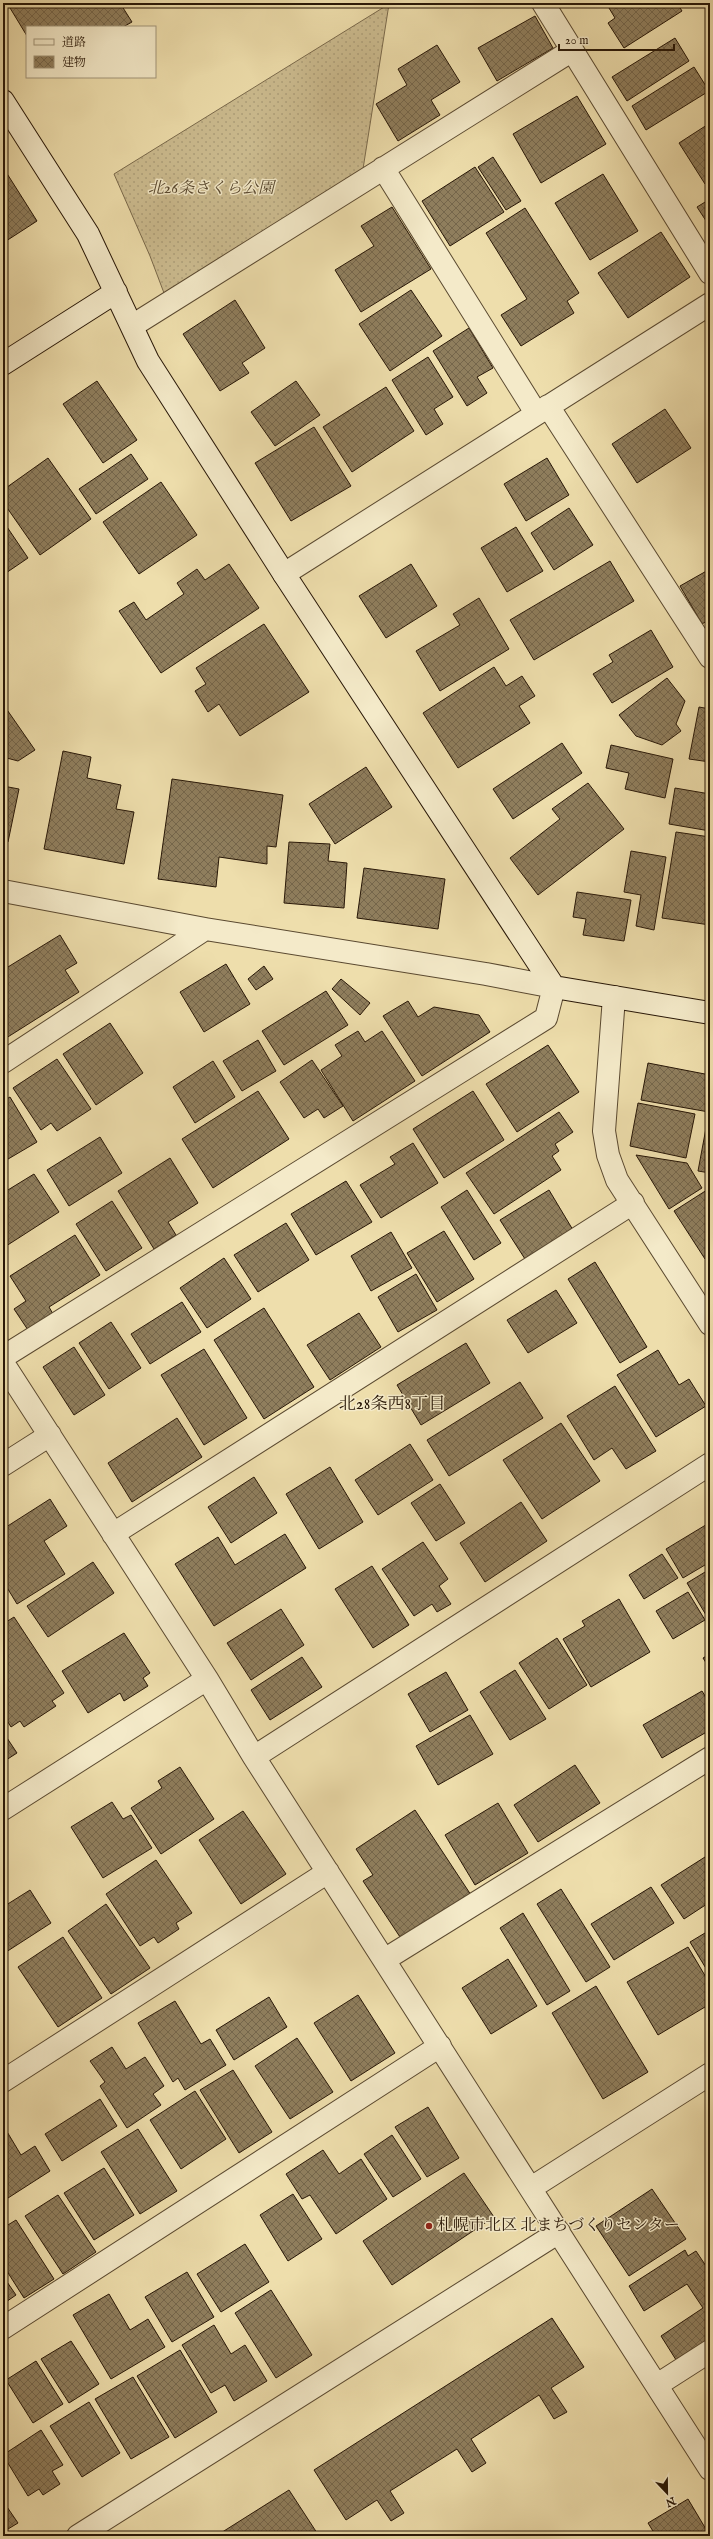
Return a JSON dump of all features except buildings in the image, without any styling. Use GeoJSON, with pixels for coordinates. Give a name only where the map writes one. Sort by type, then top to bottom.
{"type":"FeatureCollection","features":[{"type":"Feature","properties":{"kind":"street"},"geometry":{"type":"LineString","coordinates":[[543,3],[571,51],[710,273]]}},
{"type":"Feature","properties":{"kind":"street"},"geometry":{"type":"LineString","coordinates":[[132,326],[571,51]]}},
{"type":"Feature","properties":{"kind":"street"},"geometry":{"type":"LineString","coordinates":[[3,101],[88,234],[148,362],[519,937],[554,987],[546,1018],[3,1357]]}},
{"type":"Feature","properties":{"kind":"street"},"geometry":{"type":"LineString","coordinates":[[383,168],[542,409],[710,657]]}},
{"type":"Feature","properties":{"kind":"street"},"geometry":{"type":"LineString","coordinates":[[3,364],[116,292]]}},
{"type":"Feature","properties":{"kind":"street"},"geometry":{"type":"LineString","coordinates":[[284,574],[542,409],[710,304]]}},
{"type":"Feature","properties":{"kind":"street"},"geometry":{"type":"LineString","coordinates":[[3,891],[205,929],[486,974],[614,998],[710,1013]]}},
{"type":"Feature","properties":{"kind":"street"},"geometry":{"type":"LineString","coordinates":[[3,1062],[205,929]]}},
{"type":"Feature","properties":{"kind":"street"},"geometry":{"type":"LineString","coordinates":[[614,998],[604,1131],[608,1155],[617,1180],[710,1324]]}},
{"type":"Feature","properties":{"kind":"street"},"geometry":{"type":"LineString","coordinates":[[113,1534],[632,1203]]}},
{"type":"Feature","properties":{"kind":"street"},"geometry":{"type":"LineString","coordinates":[[3,1363],[207,1678],[254,1757],[710,2469]]}},
{"type":"Feature","properties":{"kind":"street"},"geometry":{"type":"LineString","coordinates":[[3,1465],[50,1436]]}},
{"type":"Feature","properties":{"kind":"street"},"geometry":{"type":"LineString","coordinates":[[254,1757],[710,1464]]}},
{"type":"Feature","properties":{"kind":"street"},"geometry":{"type":"LineString","coordinates":[[3,1809],[207,1678]]}},
{"type":"Feature","properties":{"kind":"street"},"geometry":{"type":"LineString","coordinates":[[384,1960],[710,1758]]}},
{"type":"Feature","properties":{"kind":"street"},"geometry":{"type":"LineString","coordinates":[[3,2081],[328,1872]]}},
{"type":"Feature","properties":{"kind":"street"},"geometry":{"type":"LineString","coordinates":[[3,2328],[440,2046]]}},
{"type":"Feature","properties":{"kind":"street"},"geometry":{"type":"LineString","coordinates":[[531,2188],[710,2074]]}},
{"type":"Feature","properties":{"kind":"street"},"geometry":{"type":"LineString","coordinates":[[78,2536],[559,2232]]}},
{"type":"Feature","properties":{"kind":"street"},"geometry":{"type":"LineString","coordinates":[[657,2385],[710,2351]]}},
{"type":"Feature","properties":{"kind":"green space","name":"北26条さくら公園"},"geometry":{"type":"Polygon","coordinates":[[[389,4],[363,169],[164,293],[150,256],[114,174],[389,4]]]}},
{"type":"Feature","properties":{"kind":"place","name":"札幌市北区 北まちづくりセンター"},"geometry":{"type":"Point","coordinates":[429,2226]}},
{"type":"Feature","properties":{"kind":"district","name":"北28条西8丁目"},"geometry":{"type":"Point","coordinates":[392,1404]}}]}
